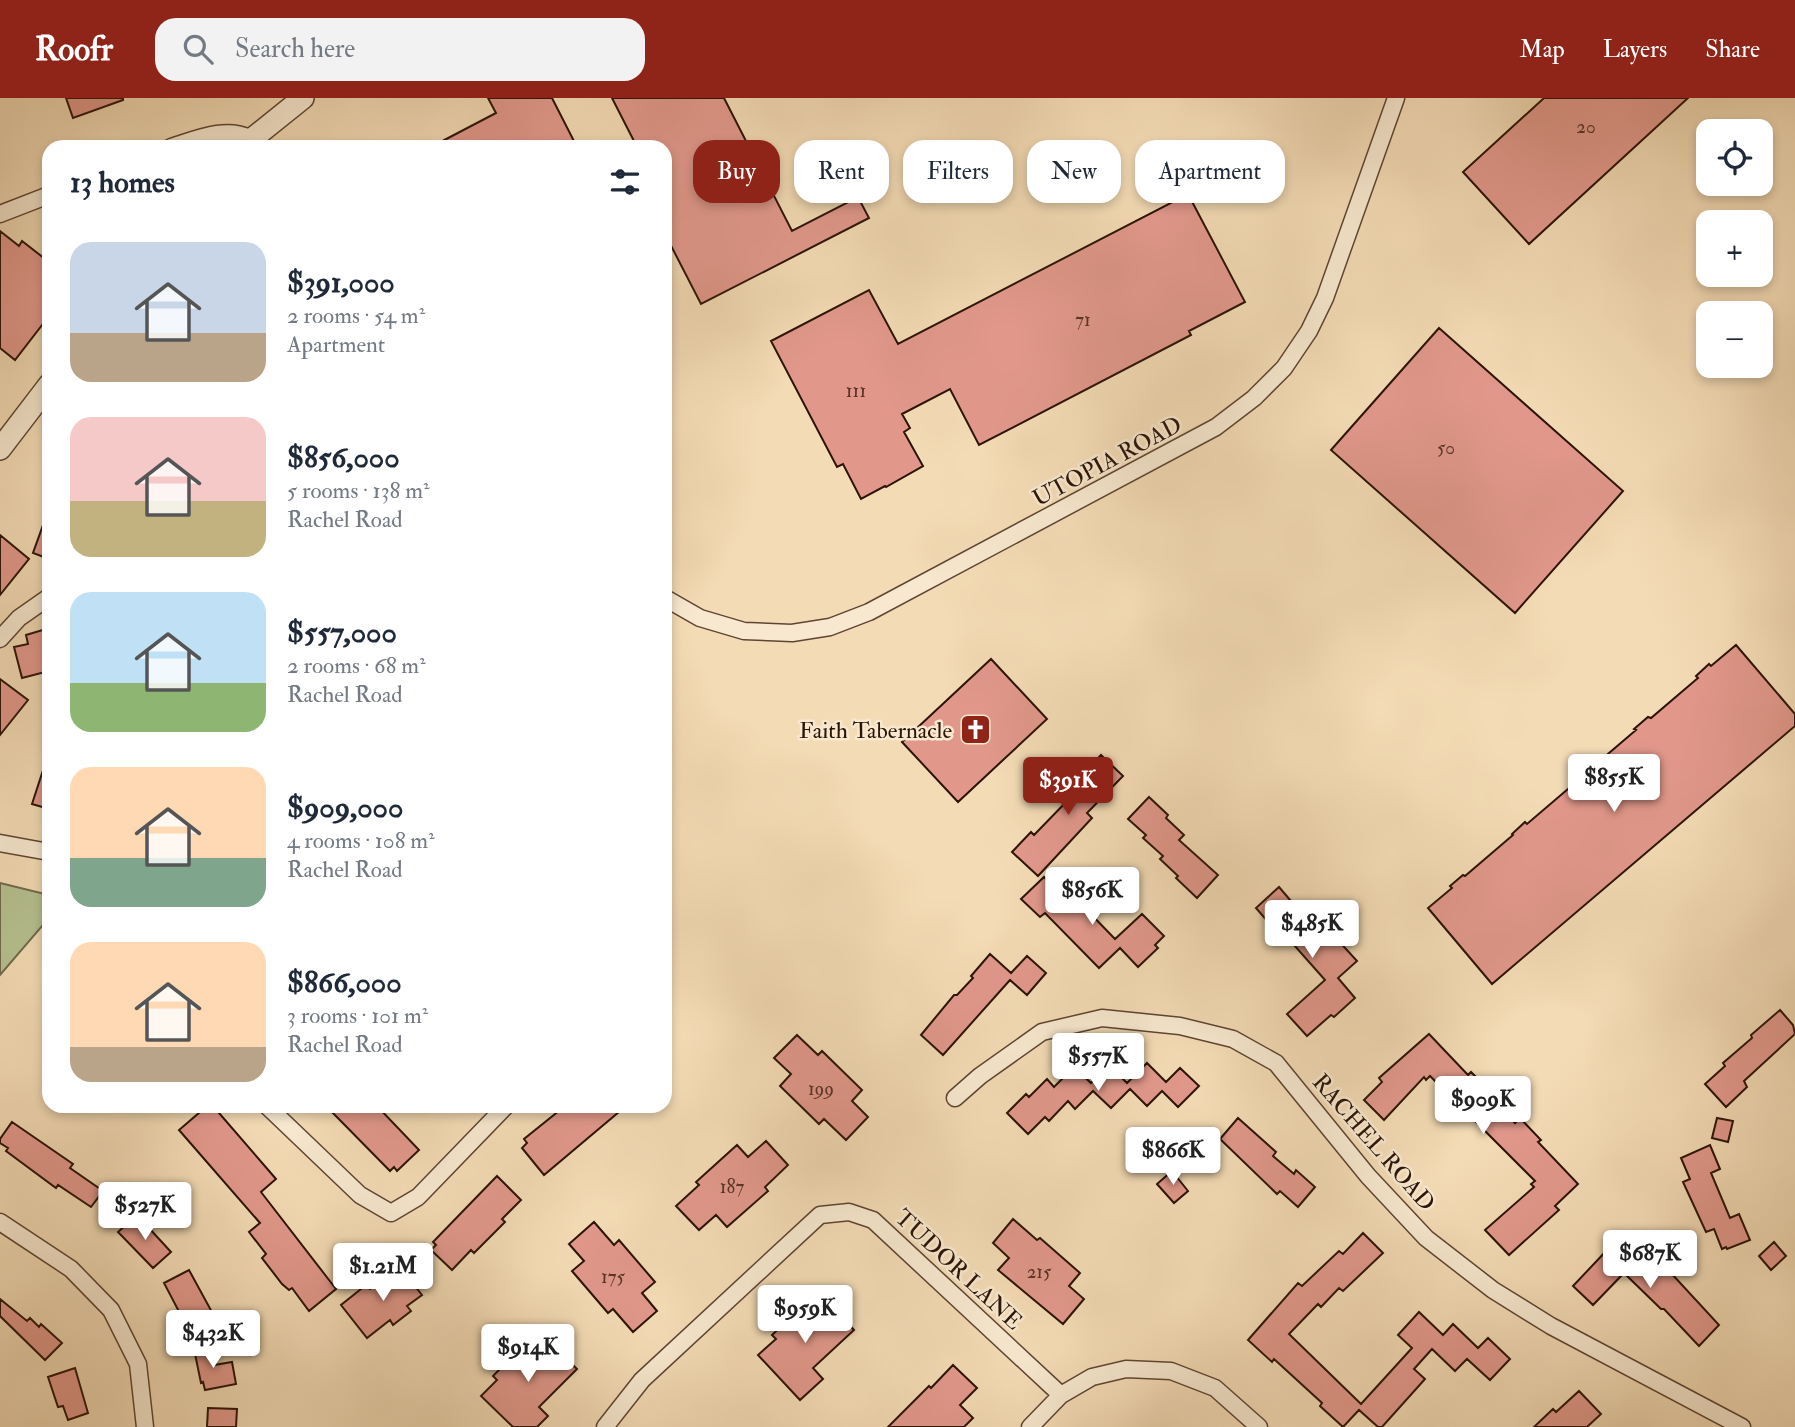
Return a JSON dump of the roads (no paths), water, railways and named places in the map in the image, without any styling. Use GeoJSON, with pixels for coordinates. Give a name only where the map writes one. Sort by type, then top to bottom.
{"type":"FeatureCollection","features":[{"type":"Feature","properties":{"kind":"street"},"geometry":{"type":"LineString","coordinates":[[249,140],[303,98]]}},
{"type":"Feature","properties":{"kind":"street","name":"UTOPIA ROAD"},"geometry":{"type":"LineString","coordinates":[[672,602],[700,618],[744,631],[792,633],[830,627],[869,612],[1216,428],[1254,398],[1284,368],[1309,331],[1325,298],[1396,98]]}},
{"type":"Feature","properties":{"kind":"street"},"geometry":{"type":"LineString","coordinates":[[198,140],[221,134],[241,133],[245,140]]}},
{"type":"Feature","properties":{"kind":"street"},"geometry":{"type":"LineString","coordinates":[[0,214],[42,198]]}},
{"type":"Feature","properties":{"kind":"street"},"geometry":{"type":"LineString","coordinates":[[0,449],[42,394]]}},
{"type":"Feature","properties":{"kind":"street"},"geometry":{"type":"LineString","coordinates":[[0,639],[19,618],[42,602]]}},
{"type":"Feature","properties":{"kind":"street"},"geometry":{"type":"LineString","coordinates":[[0,843],[42,851]]}},
{"type":"Feature","properties":{"kind":"street","name":"RACHEL ROAD"},"geometry":{"type":"LineString","coordinates":[[956,1098],[980,1076],[1042,1032],[1102,1018],[1180,1026],[1233,1039],[1276,1063],[1368,1176],[1426,1238],[1493,1290],[1551,1326],[1742,1427]]}},
{"type":"Feature","properties":{"kind":"street"},"geometry":{"type":"LineString","coordinates":[[274,1113],[360,1195],[391,1213],[418,1197],[499,1113]]}},
{"type":"Feature","properties":{"kind":"street","name":"TUDOR LANE"},"geometry":{"type":"LineString","coordinates":[[605,1427],[642,1380],[820,1214],[849,1212],[873,1220],[1061,1395]]}},
{"type":"Feature","properties":{"kind":"street"},"geometry":{"type":"LineString","coordinates":[[0,1222],[71,1269],[111,1310],[138,1364],[145,1427]]}},
{"type":"Feature","properties":{"kind":"street"},"geometry":{"type":"LineString","coordinates":[[1030,1427],[1061,1395],[1092,1377],[1126,1369],[1171,1371],[1215,1388],[1259,1427]]}},
{"type":"Feature","properties":{"kind":"place","name":"Faith Tabernacle"},"geometry":{"type":"Point","coordinates":[975,730]}}]}
